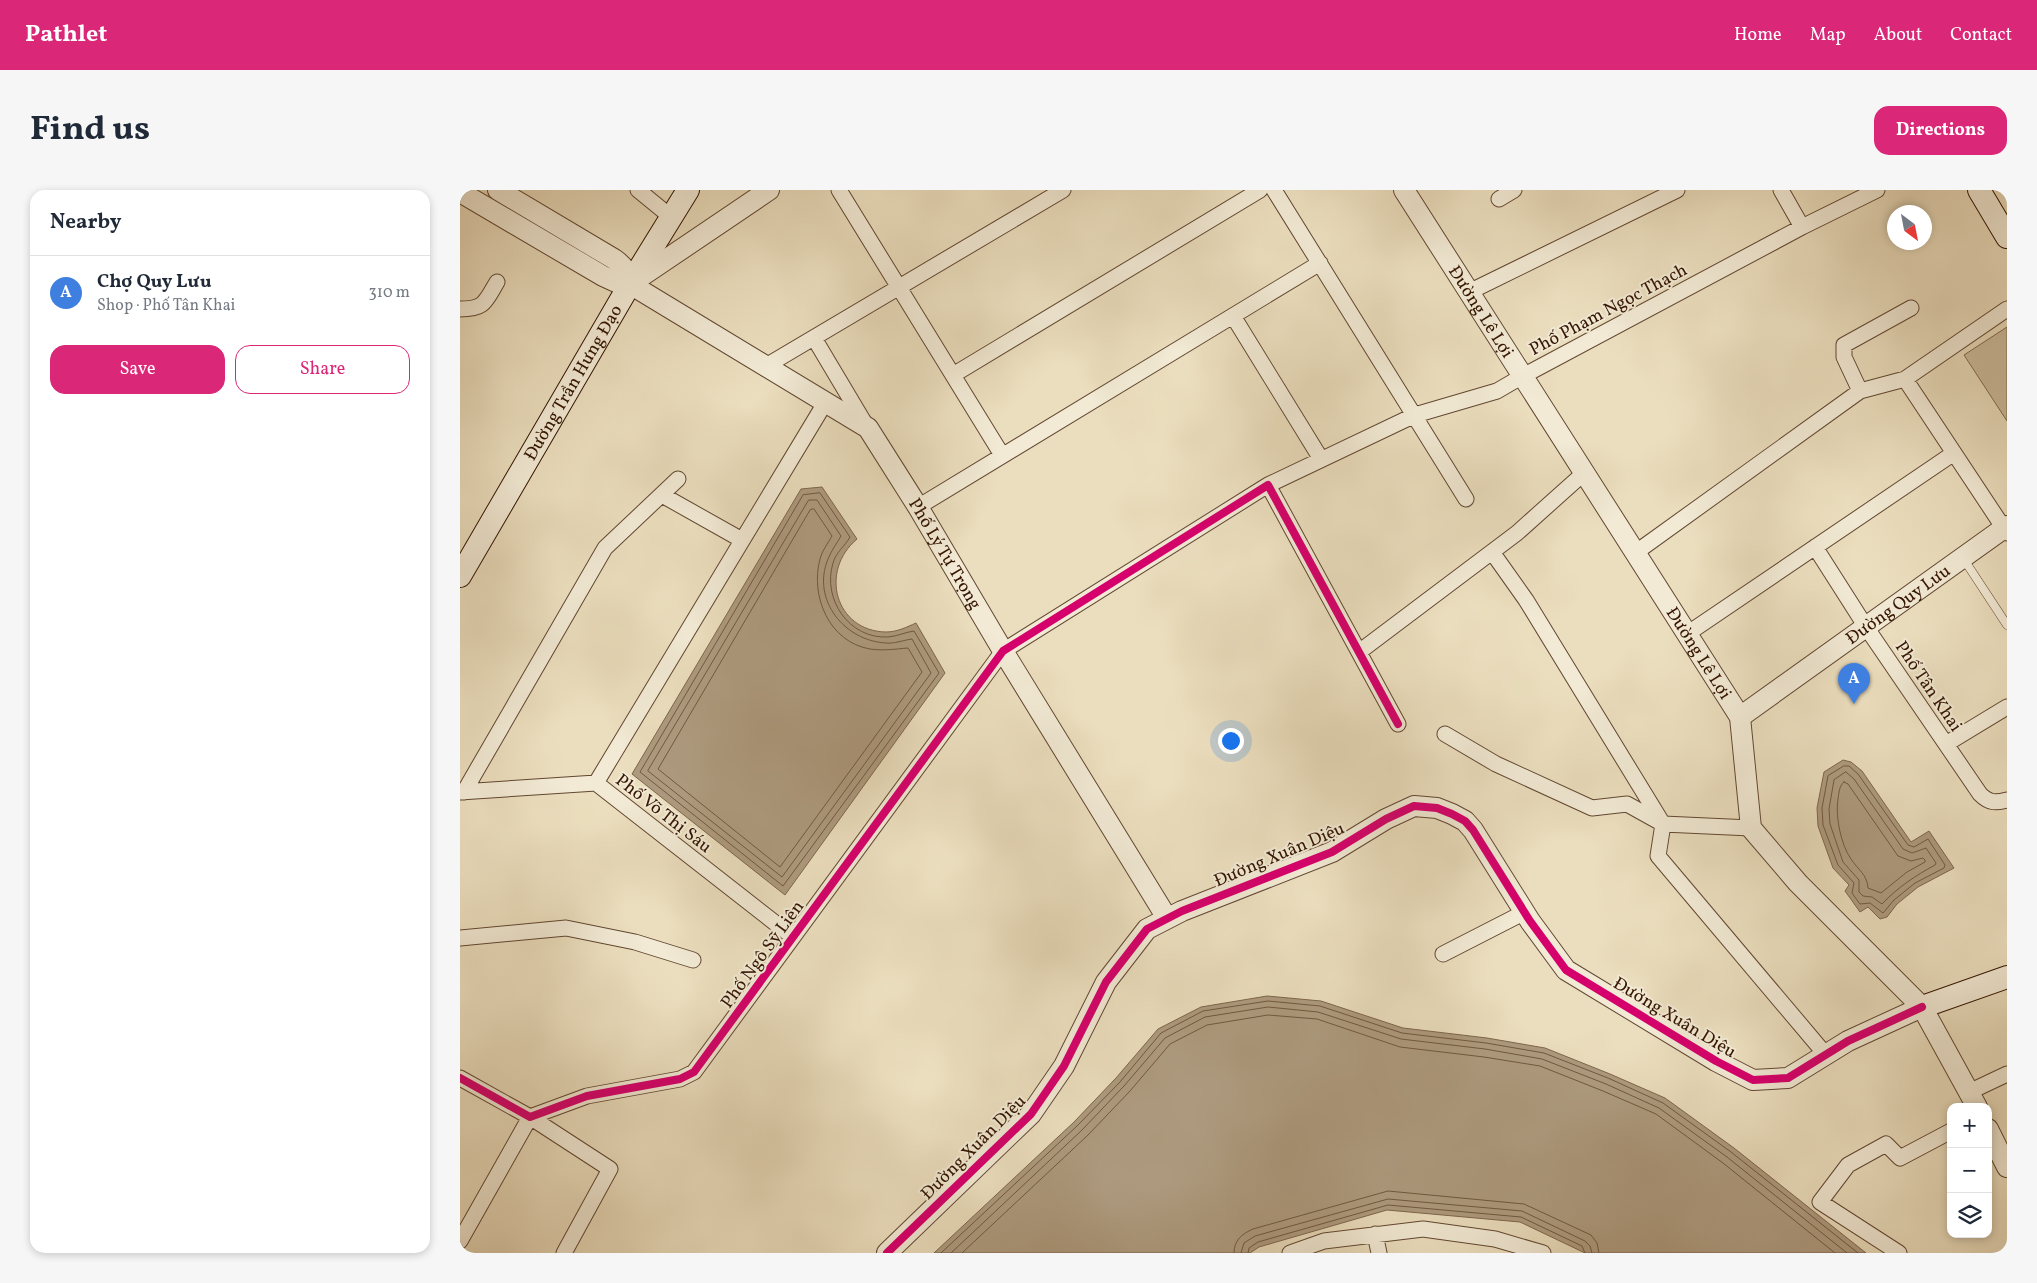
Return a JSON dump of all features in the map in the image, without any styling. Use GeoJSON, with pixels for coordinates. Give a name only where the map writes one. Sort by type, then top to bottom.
{"type":"FeatureCollection","features":[{"type":"Feature","properties":{"kind":"main road","name":"Đường Trần Hưng Đạo"},"geometry":{"type":"LineString","coordinates":[[460,576],[630,284],[688,190]]}},
{"type":"Feature","properties":{"kind":"main road"},"geometry":{"type":"LineString","coordinates":[[1979,190],[2007,238]]}},
{"type":"Feature","properties":{"kind":"main road"},"geometry":{"type":"LineString","coordinates":[[1922,1008],[2007,977]]}},
{"type":"Feature","properties":{"kind":"street"},"geometry":{"type":"LineString","coordinates":[[498,190],[614,258],[624,266],[629,275],[630,284],[769,190]]}},
{"type":"Feature","properties":{"kind":"street"},"geometry":{"type":"LineString","coordinates":[[638,190],[671,217]]}},
{"type":"Feature","properties":{"kind":"street"},"geometry":{"type":"LineString","coordinates":[[839,190],[1002,456]]}},
{"type":"Feature","properties":{"kind":"street"},"geometry":{"type":"LineString","coordinates":[[766,366],[1063,190]]}},
{"type":"Feature","properties":{"kind":"street"},"geometry":{"type":"LineString","coordinates":[[953,376],[1260,190]]}},
{"type":"Feature","properties":{"kind":"street"},"geometry":{"type":"LineString","coordinates":[[1274,190],[1466,499]]}},
{"type":"Feature","properties":{"kind":"street","name":"Đường Lê Lợi"},"geometry":{"type":"LineString","coordinates":[[1404,190],[1740,717],[1751,828]]}},
{"type":"Feature","properties":{"kind":"street"},"geometry":{"type":"LineString","coordinates":[[1499,200],[1514,190]]}},
{"type":"Feature","properties":{"kind":"street"},"geometry":{"type":"LineString","coordinates":[[1469,292],[1677,190]]}},
{"type":"Feature","properties":{"kind":"street"},"geometry":{"type":"LineString","coordinates":[[1781,190],[1802,228]]}},
{"type":"Feature","properties":{"kind":"street","name":"Phố Phạm Ngọc Thạch"},"geometry":{"type":"LineString","coordinates":[[1003,651],[1268,485],[1415,416],[1497,392],[1521,376],[1877,190]]}},
{"type":"Feature","properties":{"kind":"street","name":"Phố Lý Tự Trọng"},"geometry":{"type":"LineString","coordinates":[[460,192],[604,276],[616,282],[630,284],[868,428],[918,507],[1003,651],[1167,918]]}},
{"type":"Feature","properties":{"kind":"street"},"geometry":{"type":"LineString","coordinates":[[918,507],[1320,263]]}},
{"type":"Feature","properties":{"kind":"street"},"geometry":{"type":"LineString","coordinates":[[460,310],[477,308],[485,302],[497,282]]}},
{"type":"Feature","properties":{"kind":"street"},"geometry":{"type":"LineString","coordinates":[[1860,391],[1844,357],[1844,345],[1911,308]]}},
{"type":"Feature","properties":{"kind":"street"},"geometry":{"type":"LineString","coordinates":[[1635,553],[1860,391],[1905,379],[2007,309]]}},
{"type":"Feature","properties":{"kind":"street"},"geometry":{"type":"LineString","coordinates":[[1233,316],[1321,459]]}},
{"type":"Feature","properties":{"kind":"street"},"geometry":{"type":"LineString","coordinates":[[814,338],[868,428]]}},
{"type":"Feature","properties":{"kind":"street"},"geometry":{"type":"LineString","coordinates":[[1905,379],[2006,529]]}},
{"type":"Feature","properties":{"kind":"street"},"geometry":{"type":"LineString","coordinates":[[596,783],[825,402]]}},
{"type":"Feature","properties":{"kind":"street"},"geometry":{"type":"LineString","coordinates":[[1686,634],[1954,453]]}},
{"type":"Feature","properties":{"kind":"street"},"geometry":{"type":"LineString","coordinates":[[1359,652],[1517,533],[1584,472]]}},
{"type":"Feature","properties":{"kind":"street"},"geometry":{"type":"LineString","coordinates":[[462,792],[605,548],[678,479]]}},
{"type":"Feature","properties":{"kind":"street"},"geometry":{"type":"LineString","coordinates":[[1268,485],[1398,724]]}},
{"type":"Feature","properties":{"kind":"street"},"geometry":{"type":"LineString","coordinates":[[662,495],[742,540]]}},
{"type":"Feature","properties":{"kind":"street","name":"Đường Quy Lưu"},"geometry":{"type":"LineString","coordinates":[[1740,717],[2006,529]]}},
{"type":"Feature","properties":{"kind":"street","name":"Phố Tân Khai"},"geometry":{"type":"LineString","coordinates":[[1815,547],[1866,627],[1986,800],[1996,803],[2007,800]]}},
{"type":"Feature","properties":{"kind":"street"},"geometry":{"type":"LineString","coordinates":[[1492,552],[1526,600],[1663,824],[1658,856],[1826,1055]]}},
{"type":"Feature","properties":{"kind":"street","name":"Phố Ngô Sỹ Liên"},"geometry":{"type":"LineString","coordinates":[[530,1117],[587,1096],[680,1079],[694,1072],[1003,651]]}},
{"type":"Feature","properties":{"kind":"street"},"geometry":{"type":"LineString","coordinates":[[1946,744],[2007,707]]}},
{"type":"Feature","properties":{"kind":"street"},"geometry":{"type":"LineString","coordinates":[[1445,734],[1496,764],[1592,808],[1627,804],[1663,824],[1751,828],[1798,883],[1922,1008],[1973,1099],[2007,1074]]}},
{"type":"Feature","properties":{"kind":"street","name":"Phố Võ Thị Sáu"},"geometry":{"type":"LineString","coordinates":[[462,792],[596,783],[793,937]]}},
{"type":"Feature","properties":{"kind":"street","name":"Đường Xuân Diệu"},"geometry":{"type":"LineString","coordinates":[[887,1253],[1031,1114],[1064,1066],[1106,982],[1147,929],[1167,918],[1332,852],[1386,819],[1414,806],[1437,808],[1465,822],[1480,839],[1525,912],[1566,970],[1716,1061],[1753,1080],[1788,1078],[1848,1041],[1922,1008]]}},
{"type":"Feature","properties":{"kind":"street"},"geometry":{"type":"LineString","coordinates":[[1443,954],[1525,912]]}},
{"type":"Feature","properties":{"kind":"street"},"geometry":{"type":"LineString","coordinates":[[460,938],[566,928],[635,942],[693,960]]}},
{"type":"Feature","properties":{"kind":"street"},"geometry":{"type":"LineString","coordinates":[[460,1078],[530,1117],[610,1168],[564,1253]]}},
{"type":"Feature","properties":{"kind":"street"},"geometry":{"type":"LineString","coordinates":[[460,1241],[530,1117]]}},
{"type":"Feature","properties":{"kind":"street"},"geometry":{"type":"LineString","coordinates":[[1898,1253],[1820,1202],[1848,1165],[1886,1144],[1900,1158],[1947,1133]]}},
{"type":"Feature","properties":{"kind":"street"},"geometry":{"type":"LineString","coordinates":[[1992,1137],[2007,1167]]}},
{"type":"Feature","properties":{"kind":"street"},"geometry":{"type":"LineString","coordinates":[[1290,1253],[1324,1240],[1423,1229],[1495,1239],[1542,1253]]}},
{"type":"Feature","properties":{"kind":"street"},"geometry":{"type":"LineString","coordinates":[[1375,1234],[1379,1253]]}},
{"type":"Feature","properties":{"kind":"lane"},"geometry":{"type":"LineString","coordinates":[[1963,558],[2007,625]]}},
{"type":"Feature","properties":{"kind":"shaded area"},"geometry":{"type":"Polygon","coordinates":[[[2007,327],[2007,421],[1964,355],[2007,327]]]}},
{"type":"Feature","properties":{"kind":"water"},"geometry":{"type":"Polygon","coordinates":[[[822,487],[857,539],[845,552],[838,567],[836,582],[838,597],[844,611],[855,622],[869,629],[886,632],[902,629],[916,623],[945,673],[785,895],[632,774],[801,489],[822,487]]]}},
{"type":"Feature","properties":{"kind":"water"},"geometry":{"type":"Polygon","coordinates":[[[1843,760],[1851,762],[1862,771],[1911,842],[1929,831],[1954,868],[1918,887],[1897,904],[1887,917],[1880,919],[1868,907],[1860,912],[1845,891],[1849,885],[1833,868],[1818,826],[1817,808],[1824,772],[1843,760]]]}},
{"type":"Feature","properties":{"kind":"water"},"geometry":{"type":"Polygon","coordinates":[[[1267,996],[1321,1001],[1403,1028],[1487,1038],[1545,1048],[1610,1074],[1665,1098],[1734,1148],[1866,1253],[1585,1253],[1520,1222],[1387,1210],[1259,1247],[1250,1253],[934,1253],[1074,1122],[1116,1078],[1158,1029],[1201,1007],[1267,996]]]}},
{"type":"Feature","properties":{"kind":"cycle path"},"geometry":{"type":"LineString","coordinates":[[460,1078],[530,1117],[587,1096],[680,1079],[694,1072],[1003,651],[1268,485],[1398,724]]}},
{"type":"Feature","properties":{"kind":"cycle path"},"geometry":{"type":"LineString","coordinates":[[887,1253],[1031,1114],[1064,1066],[1106,982],[1147,929],[1182,911],[1332,852],[1386,819],[1414,806],[1437,808],[1465,821],[1473,830],[1530,921],[1566,970],[1716,1061],[1753,1080],[1788,1078],[1848,1041],[1922,1007]]}},
{"type":"Feature","properties":{"kind":"place","name":"Chợ Quy Lưu"},"geometry":{"type":"Point","coordinates":[1854,704]}}]}
